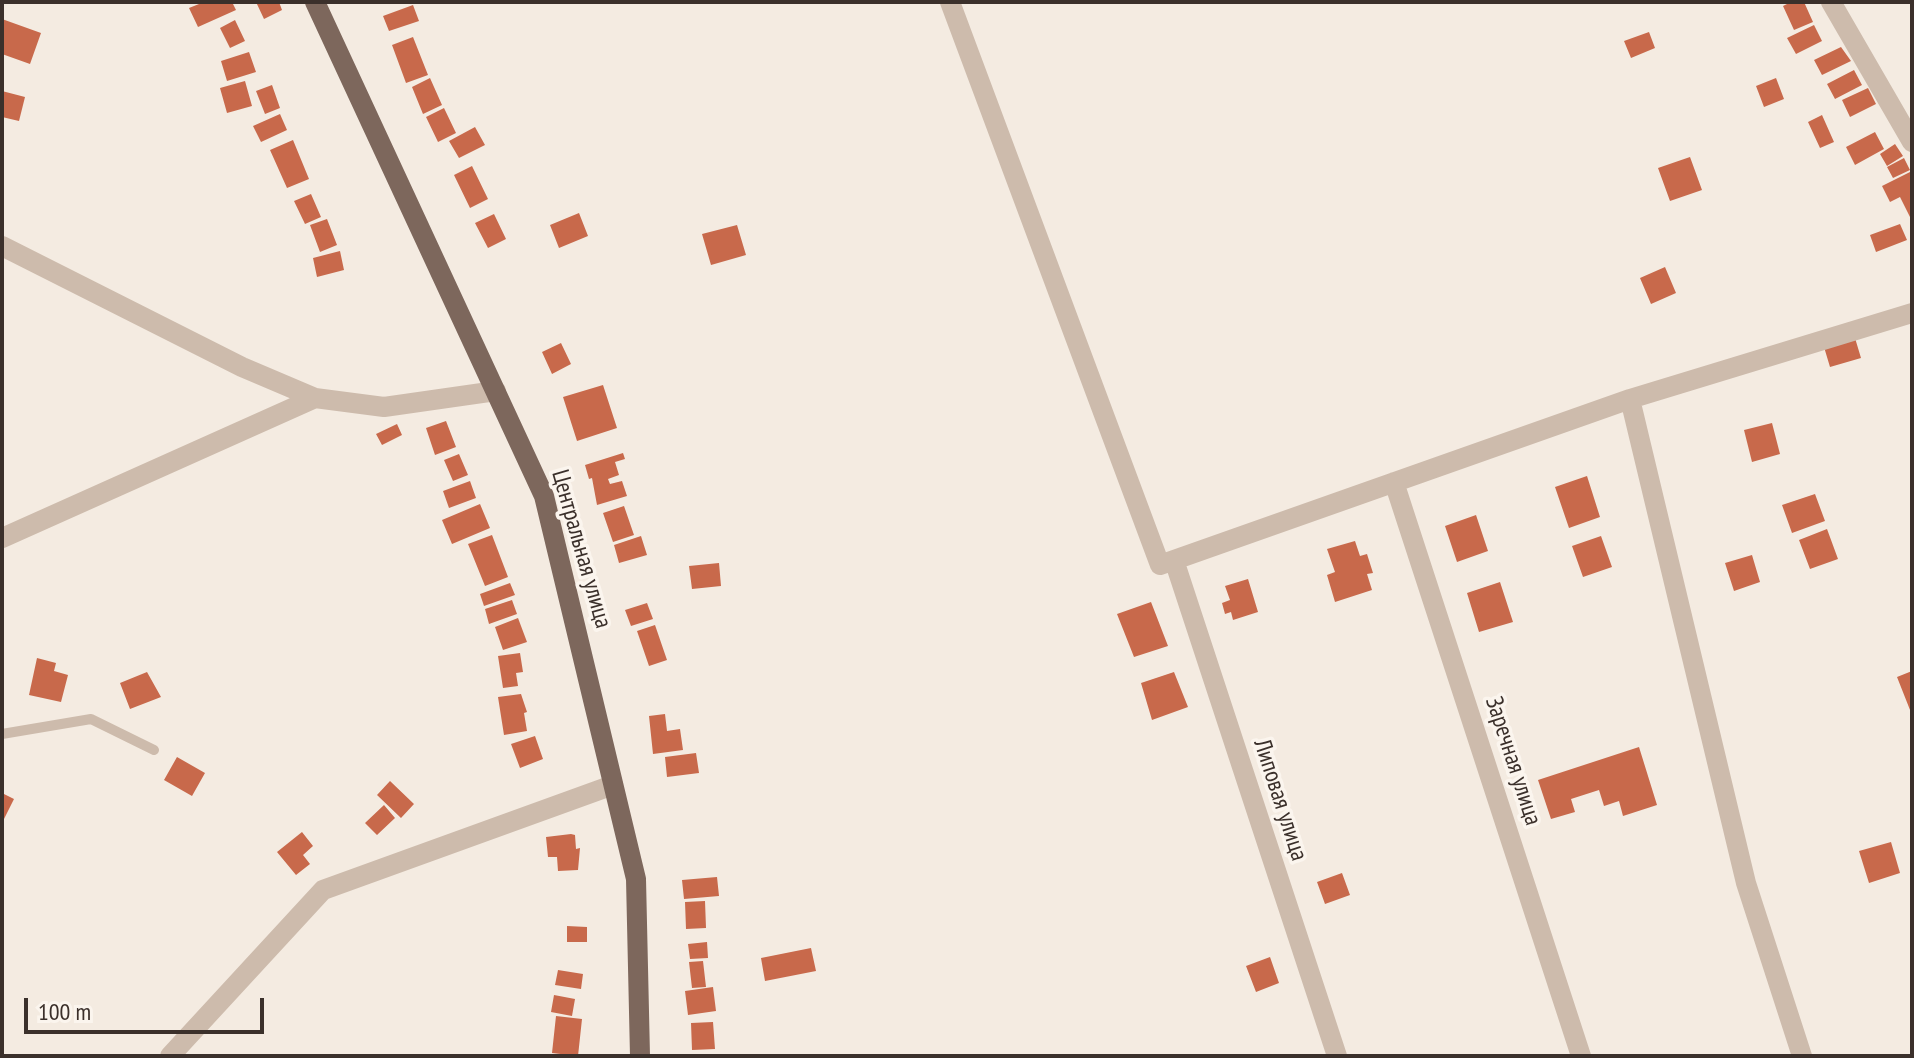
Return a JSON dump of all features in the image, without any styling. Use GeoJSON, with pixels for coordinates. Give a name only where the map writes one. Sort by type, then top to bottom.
{"type":"FeatureCollection","features":[{"type":"Feature","properties":{"kind":"main road","name":"Центральная улица"},"geometry":{"type":"LineString","coordinates":[[317,2],[544,496],[636,879],[640,1056]]}},
{"type":"Feature","properties":{"kind":"street"},"geometry":{"type":"LineString","coordinates":[[950,2],[1160,565],[1630,399],[1912,313]]}},
{"type":"Feature","properties":{"kind":"street"},"geometry":{"type":"LineString","coordinates":[[1831,2],[1912,142]]}},
{"type":"Feature","properties":{"kind":"street"},"geometry":{"type":"LineString","coordinates":[[2,246],[242,367],[315,398],[384,407],[496,391]]}},
{"type":"Feature","properties":{"kind":"street"},"geometry":{"type":"LineString","coordinates":[[2,538],[315,398]]}},
{"type":"Feature","properties":{"kind":"street"},"geometry":{"type":"LineString","coordinates":[[1630,399],[1746,883],[1802,1056]]}},
{"type":"Feature","properties":{"kind":"street","name":"Заречная улица"},"geometry":{"type":"LineString","coordinates":[[1394,482],[1581,1056]]}},
{"type":"Feature","properties":{"kind":"street","name":"Липовая улица"},"geometry":{"type":"LineString","coordinates":[[1174,560],[1337,1056]]}},
{"type":"Feature","properties":{"kind":"street"},"geometry":{"type":"LineString","coordinates":[[170,1056],[323,890],[613,785]]}},
{"type":"Feature","properties":{"kind":"lane"},"geometry":{"type":"LineString","coordinates":[[2,734],[91,719],[154,750]]}},
{"type":"Feature","properties":{"kind":"building"},"geometry":{"type":"Polygon","coordinates":[[[204,2],[232,2],[236,10],[198,27],[189,8],[204,2]]]}},
{"type":"Feature","properties":{"kind":"building"},"geometry":{"type":"Polygon","coordinates":[[[256,2],[279,2],[282,10],[264,19],[256,2]]]}},
{"type":"Feature","properties":{"kind":"building"},"geometry":{"type":"Polygon","coordinates":[[[1791,2],[1804,2],[1813,22],[1794,30],[1783,6],[1791,2]]]}},
{"type":"Feature","properties":{"kind":"building"},"geometry":{"type":"Polygon","coordinates":[[[413,5],[419,21],[389,31],[383,16],[413,5]]]}},
{"type":"Feature","properties":{"kind":"building"},"geometry":{"type":"Polygon","coordinates":[[[2,19],[41,33],[30,64],[2,54],[2,19]]]}},
{"type":"Feature","properties":{"kind":"building"},"geometry":{"type":"Polygon","coordinates":[[[235,20],[245,41],[230,48],[220,28],[235,20]]]}},
{"type":"Feature","properties":{"kind":"building"},"geometry":{"type":"Polygon","coordinates":[[[1814,25],[1822,41],[1796,54],[1787,38],[1814,25]]]}},
{"type":"Feature","properties":{"kind":"building"},"geometry":{"type":"Polygon","coordinates":[[[1649,32],[1655,48],[1631,58],[1624,41],[1649,32]]]}},
{"type":"Feature","properties":{"kind":"building"},"geometry":{"type":"Polygon","coordinates":[[[413,37],[428,75],[406,83],[392,45],[413,37]]]}},
{"type":"Feature","properties":{"kind":"building"},"geometry":{"type":"Polygon","coordinates":[[[1841,47],[1851,61],[1822,75],[1814,60],[1841,47]]]}},
{"type":"Feature","properties":{"kind":"building"},"geometry":{"type":"Polygon","coordinates":[[[249,52],[256,72],[227,81],[221,61],[249,52]]]}},
{"type":"Feature","properties":{"kind":"building"},"geometry":{"type":"Polygon","coordinates":[[[1854,70],[1862,85],[1835,99],[1827,84],[1854,70]]]}},
{"type":"Feature","properties":{"kind":"building"},"geometry":{"type":"Polygon","coordinates":[[[430,78],[442,105],[423,114],[412,87],[430,78]]]}},
{"type":"Feature","properties":{"kind":"building"},"geometry":{"type":"Polygon","coordinates":[[[1776,78],[1784,99],[1764,107],[1756,86],[1776,78]]]}},
{"type":"Feature","properties":{"kind":"building"},"geometry":{"type":"Polygon","coordinates":[[[245,81],[252,106],[227,113],[220,88],[245,81]]]}},
{"type":"Feature","properties":{"kind":"building"},"geometry":{"type":"Polygon","coordinates":[[[272,85],[280,108],[265,114],[256,91],[272,85]]]}},
{"type":"Feature","properties":{"kind":"building"},"geometry":{"type":"Polygon","coordinates":[[[1868,88],[1876,104],[1850,117],[1842,100],[1868,88]]]}},
{"type":"Feature","properties":{"kind":"building"},"geometry":{"type":"Polygon","coordinates":[[[2,91],[25,97],[19,121],[2,117],[2,91]]]}},
{"type":"Feature","properties":{"kind":"building"},"geometry":{"type":"Polygon","coordinates":[[[444,108],[456,133],[438,142],[426,117],[444,108]]]}},
{"type":"Feature","properties":{"kind":"building"},"geometry":{"type":"Polygon","coordinates":[[[280,114],[287,130],[261,142],[253,126],[280,114]]]}},
{"type":"Feature","properties":{"kind":"building"},"geometry":{"type":"Polygon","coordinates":[[[1822,115],[1834,142],[1820,148],[1808,122],[1822,115]]]}},
{"type":"Feature","properties":{"kind":"building"},"geometry":{"type":"Polygon","coordinates":[[[475,127],[485,145],[459,158],[449,141],[475,127]]]}},
{"type":"Feature","properties":{"kind":"building"},"geometry":{"type":"Polygon","coordinates":[[[1875,132],[1884,149],[1855,165],[1846,147],[1875,132]]]}},
{"type":"Feature","properties":{"kind":"building"},"geometry":{"type":"Polygon","coordinates":[[[293,140],[309,179],[287,188],[270,150],[293,140]]]}},
{"type":"Feature","properties":{"kind":"building"},"geometry":{"type":"Polygon","coordinates":[[[1895,144],[1903,156],[1887,166],[1880,154],[1895,144]]]}},
{"type":"Feature","properties":{"kind":"building"},"geometry":{"type":"Polygon","coordinates":[[[1690,157],[1702,190],[1670,201],[1658,168],[1690,157]]]}},
{"type":"Feature","properties":{"kind":"building"},"geometry":{"type":"Polygon","coordinates":[[[1904,158],[1910,170],[1893,178],[1887,167],[1904,158]]]}},
{"type":"Feature","properties":{"kind":"building"},"geometry":{"type":"Polygon","coordinates":[[[472,166],[488,199],[470,208],[454,175],[472,166]]]}},
{"type":"Feature","properties":{"kind":"building"},"geometry":{"type":"Polygon","coordinates":[[[1910,172],[1912,221],[1900,197],[1890,202],[1882,186],[1910,172]]]}},
{"type":"Feature","properties":{"kind":"building"},"geometry":{"type":"Polygon","coordinates":[[[311,194],[321,217],[305,224],[294,201],[311,194]]]}},
{"type":"Feature","properties":{"kind":"building"},"geometry":{"type":"Polygon","coordinates":[[[579,213],[588,236],[559,248],[550,225],[579,213]]]}},
{"type":"Feature","properties":{"kind":"building"},"geometry":{"type":"Polygon","coordinates":[[[494,214],[506,239],[488,248],[475,223],[494,214]]]}},
{"type":"Feature","properties":{"kind":"building"},"geometry":{"type":"Polygon","coordinates":[[[327,219],[337,245],[320,252],[310,225],[327,219]]]}},
{"type":"Feature","properties":{"kind":"building"},"geometry":{"type":"Polygon","coordinates":[[[1900,224],[1907,240],[1876,252],[1870,235],[1900,224]]]}},
{"type":"Feature","properties":{"kind":"building"},"geometry":{"type":"Polygon","coordinates":[[[737,225],[746,255],[711,265],[702,234],[737,225]]]}},
{"type":"Feature","properties":{"kind":"building"},"geometry":{"type":"Polygon","coordinates":[[[340,251],[344,270],[317,277],[313,258],[340,251]]]}},
{"type":"Feature","properties":{"kind":"building"},"geometry":{"type":"Polygon","coordinates":[[[1665,267],[1676,293],[1651,304],[1640,278],[1665,267]]]}},
{"type":"Feature","properties":{"kind":"building"},"geometry":{"type":"Polygon","coordinates":[[[1855,338],[1861,358],[1830,367],[1824,347],[1855,338]]]}},
{"type":"Feature","properties":{"kind":"building"},"geometry":{"type":"Polygon","coordinates":[[[561,343],[571,364],[552,374],[542,352],[561,343]]]}},
{"type":"Feature","properties":{"kind":"building"},"geometry":{"type":"Polygon","coordinates":[[[603,385],[617,428],[577,441],[563,397],[603,385]]]}},
{"type":"Feature","properties":{"kind":"building"},"geometry":{"type":"Polygon","coordinates":[[[446,421],[456,447],[435,455],[426,428],[446,421]]]}},
{"type":"Feature","properties":{"kind":"building"},"geometry":{"type":"Polygon","coordinates":[[[1772,423],[1780,454],[1752,462],[1744,430],[1772,423]]]}},
{"type":"Feature","properties":{"kind":"building"},"geometry":{"type":"Polygon","coordinates":[[[397,424],[402,435],[382,445],[376,434],[397,424]]]}},
{"type":"Feature","properties":{"kind":"building"},"geometry":{"type":"Polygon","coordinates":[[[623,453],[625,459],[615,462],[619,475],[608,479],[610,484],[622,481],[627,496],[597,505],[592,478],[589,479],[585,465],[623,453]]]}},
{"type":"Feature","properties":{"kind":"building"},"geometry":{"type":"Polygon","coordinates":[[[459,454],[468,475],[453,481],[444,460],[459,454]]]}},
{"type":"Feature","properties":{"kind":"building"},"geometry":{"type":"Polygon","coordinates":[[[1587,476],[1600,517],[1569,528],[1555,487],[1587,476]]]}},
{"type":"Feature","properties":{"kind":"building"},"geometry":{"type":"Polygon","coordinates":[[[470,481],[476,498],[449,508],[443,491],[470,481]]]}},
{"type":"Feature","properties":{"kind":"building"},"geometry":{"type":"Polygon","coordinates":[[[1815,494],[1825,521],[1792,533],[1782,505],[1815,494]]]}},
{"type":"Feature","properties":{"kind":"building"},"geometry":{"type":"Polygon","coordinates":[[[480,504],[490,528],[452,544],[442,520],[480,504]]]}},
{"type":"Feature","properties":{"kind":"building"},"geometry":{"type":"Polygon","coordinates":[[[624,506],[634,535],[613,542],[603,513],[624,506]]]}},
{"type":"Feature","properties":{"kind":"building"},"geometry":{"type":"Polygon","coordinates":[[[1476,515],[1488,551],[1457,562],[1445,526],[1476,515]]]}},
{"type":"Feature","properties":{"kind":"building"},"geometry":{"type":"Polygon","coordinates":[[[1827,529],[1838,559],[1810,569],[1799,540],[1827,529]]]}},
{"type":"Feature","properties":{"kind":"building"},"geometry":{"type":"Polygon","coordinates":[[[492,535],[508,577],[485,586],[468,544],[492,535]]]}},
{"type":"Feature","properties":{"kind":"building"},"geometry":{"type":"Polygon","coordinates":[[[641,536],[647,555],[619,563],[614,545],[641,536]]]}},
{"type":"Feature","properties":{"kind":"building"},"geometry":{"type":"Polygon","coordinates":[[[1601,536],[1612,567],[1583,577],[1572,546],[1601,536]]]}},
{"type":"Feature","properties":{"kind":"building"},"geometry":{"type":"Polygon","coordinates":[[[1355,541],[1360,556],[1367,554],[1373,573],[1367,574],[1372,590],[1335,602],[1327,575],[1335,572],[1327,549],[1355,541]]]}},
{"type":"Feature","properties":{"kind":"building"},"geometry":{"type":"Polygon","coordinates":[[[1752,555],[1760,582],[1734,591],[1725,563],[1752,555]]]}},
{"type":"Feature","properties":{"kind":"building"},"geometry":{"type":"Polygon","coordinates":[[[719,563],[721,586],[692,589],[689,566],[719,563]]]}},
{"type":"Feature","properties":{"kind":"building"},"geometry":{"type":"Polygon","coordinates":[[[1248,579],[1258,612],[1233,620],[1231,612],[1225,614],[1222,603],[1230,600],[1225,586],[1248,579]]]}},
{"type":"Feature","properties":{"kind":"building"},"geometry":{"type":"Polygon","coordinates":[[[1500,582],[1513,622],[1479,632],[1467,593],[1500,582]]]}},
{"type":"Feature","properties":{"kind":"building"},"geometry":{"type":"Polygon","coordinates":[[[510,583],[515,595],[484,606],[480,594],[510,583]]]}},
{"type":"Feature","properties":{"kind":"building"},"geometry":{"type":"Polygon","coordinates":[[[512,600],[517,614],[489,624],[485,609],[512,600]]]}},
{"type":"Feature","properties":{"kind":"building"},"geometry":{"type":"Polygon","coordinates":[[[1151,602],[1168,646],[1134,657],[1117,614],[1151,602]]]}},
{"type":"Feature","properties":{"kind":"building"},"geometry":{"type":"Polygon","coordinates":[[[647,603],[653,619],[631,626],[625,610],[647,603]]]}},
{"type":"Feature","properties":{"kind":"building"},"geometry":{"type":"Polygon","coordinates":[[[518,618],[527,642],[503,650],[495,627],[518,618]]]}},
{"type":"Feature","properties":{"kind":"building"},"geometry":{"type":"Polygon","coordinates":[[[655,625],[667,660],[649,666],[637,631],[655,625]]]}},
{"type":"Feature","properties":{"kind":"building"},"geometry":{"type":"Polygon","coordinates":[[[520,653],[523,672],[516,673],[518,686],[503,688],[498,656],[520,653]]]}},
{"type":"Feature","properties":{"kind":"building"},"geometry":{"type":"Polygon","coordinates":[[[37,658],[56,663],[54,671],[68,675],[61,702],[29,695],[37,658]]]}},
{"type":"Feature","properties":{"kind":"building"},"geometry":{"type":"Polygon","coordinates":[[[1912,671],[1912,715],[1897,677],[1912,671]]]}},
{"type":"Feature","properties":{"kind":"building"},"geometry":{"type":"Polygon","coordinates":[[[147,672],[161,697],[130,709],[120,683],[147,672]]]}},
{"type":"Feature","properties":{"kind":"building"},"geometry":{"type":"Polygon","coordinates":[[[1174,672],[1188,707],[1152,720],[1141,683],[1174,672]]]}},
{"type":"Feature","properties":{"kind":"building"},"geometry":{"type":"Polygon","coordinates":[[[521,694],[527,712],[524,713],[527,731],[504,735],[498,697],[521,694]]]}},
{"type":"Feature","properties":{"kind":"building"},"geometry":{"type":"Polygon","coordinates":[[[665,714],[667,731],[680,729],[683,750],[653,754],[649,716],[665,714]]]}},
{"type":"Feature","properties":{"kind":"building"},"geometry":{"type":"Polygon","coordinates":[[[535,736],[543,759],[520,768],[511,744],[535,736]]]}},
{"type":"Feature","properties":{"kind":"building"},"geometry":{"type":"Polygon","coordinates":[[[1639,747],[1657,805],[1623,816],[1619,801],[1604,806],[1599,790],[1571,799],[1575,812],[1551,819],[1538,780],[1639,747]]]}},
{"type":"Feature","properties":{"kind":"building"},"geometry":{"type":"Polygon","coordinates":[[[696,753],[699,773],[667,777],[665,757],[696,753]]]}},
{"type":"Feature","properties":{"kind":"building"},"geometry":{"type":"Polygon","coordinates":[[[177,757],[205,773],[192,796],[164,780],[177,757]]]}},
{"type":"Feature","properties":{"kind":"building"},"geometry":{"type":"Polygon","coordinates":[[[390,781],[414,804],[401,818],[377,795],[390,781]]]}},
{"type":"Feature","properties":{"kind":"building"},"geometry":{"type":"Polygon","coordinates":[[[2,793],[14,799],[4,819],[2,818],[2,793]]]}},
{"type":"Feature","properties":{"kind":"building"},"geometry":{"type":"Polygon","coordinates":[[[384,805],[395,818],[377,835],[365,823],[384,805]]]}},
{"type":"Feature","properties":{"kind":"building"},"geometry":{"type":"Polygon","coordinates":[[[302,832],[313,846],[303,855],[310,864],[296,875],[277,852],[302,832]]]}},
{"type":"Feature","properties":{"kind":"building"},"geometry":{"type":"Polygon","coordinates":[[[575,835],[576,849],[580,848],[578,870],[558,871],[557,857],[548,857],[546,837],[575,835]]]}},
{"type":"Feature","properties":{"kind":"building"},"geometry":{"type":"Polygon","coordinates":[[[1891,842],[1900,873],[1869,883],[1859,851],[1891,842]]]}},
{"type":"Feature","properties":{"kind":"building"},"geometry":{"type":"Polygon","coordinates":[[[1342,873],[1350,895],[1325,904],[1317,882],[1342,873]]]}},
{"type":"Feature","properties":{"kind":"building"},"geometry":{"type":"Polygon","coordinates":[[[717,877],[719,896],[684,899],[682,880],[717,877]]]}},
{"type":"Feature","properties":{"kind":"building"},"geometry":{"type":"Polygon","coordinates":[[[705,901],[706,928],[686,929],[685,902],[705,901]]]}},
{"type":"Feature","properties":{"kind":"building"},"geometry":{"type":"Polygon","coordinates":[[[567,926],[587,927],[587,942],[567,942],[567,926]]]}},
{"type":"Feature","properties":{"kind":"building"},"geometry":{"type":"Polygon","coordinates":[[[707,942],[708,958],[690,959],[688,944],[707,942]]]}},
{"type":"Feature","properties":{"kind":"building"},"geometry":{"type":"Polygon","coordinates":[[[811,948],[816,971],[765,981],[761,958],[811,948]]]}},
{"type":"Feature","properties":{"kind":"building"},"geometry":{"type":"Polygon","coordinates":[[[1270,957],[1279,983],[1256,992],[1246,966],[1270,957]]]}},
{"type":"Feature","properties":{"kind":"building"},"geometry":{"type":"Polygon","coordinates":[[[703,961],[706,987],[692,988],[689,962],[703,961]]]}},
{"type":"Feature","properties":{"kind":"building"},"geometry":{"type":"Polygon","coordinates":[[[558,970],[583,974],[581,989],[555,985],[558,970]]]}},
{"type":"Feature","properties":{"kind":"building"},"geometry":{"type":"Polygon","coordinates":[[[713,987],[716,1011],[688,1015],[685,991],[713,987]]]}},
{"type":"Feature","properties":{"kind":"building"},"geometry":{"type":"Polygon","coordinates":[[[554,995],[575,999],[572,1016],[551,1012],[554,995]]]}},
{"type":"Feature","properties":{"kind":"building"},"geometry":{"type":"Polygon","coordinates":[[[556,1016],[582,1019],[578,1056],[552,1053],[556,1016]]]}},
{"type":"Feature","properties":{"kind":"building"},"geometry":{"type":"Polygon","coordinates":[[[713,1022],[715,1049],[692,1050],[691,1023],[713,1022]]]}}]}
